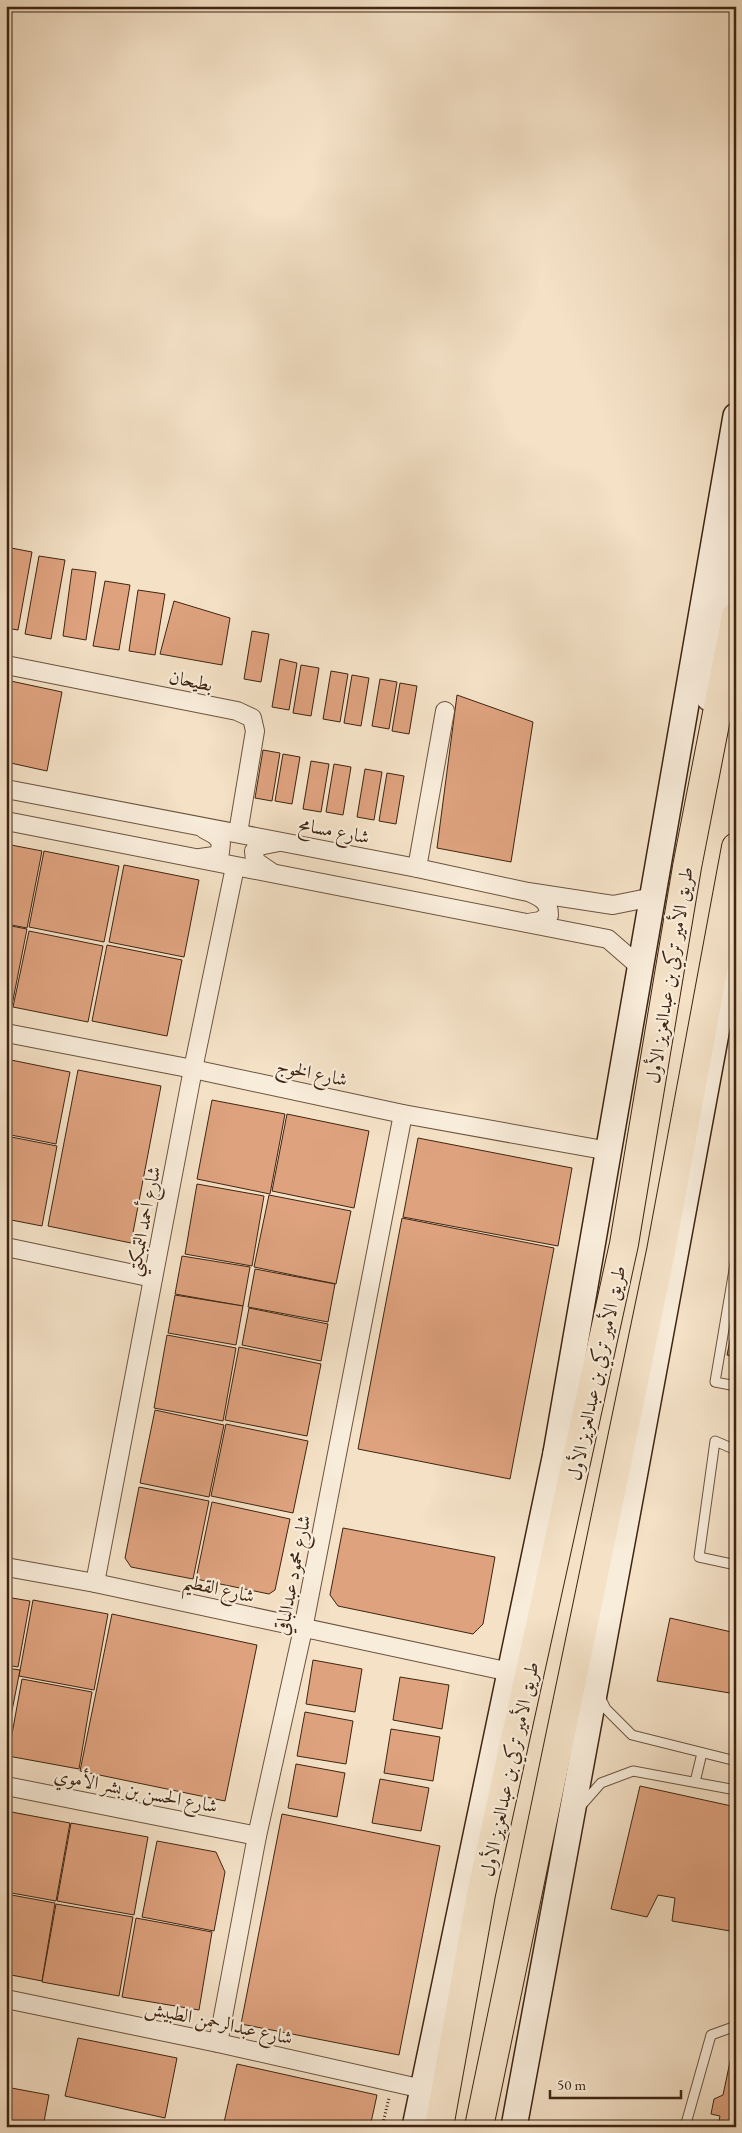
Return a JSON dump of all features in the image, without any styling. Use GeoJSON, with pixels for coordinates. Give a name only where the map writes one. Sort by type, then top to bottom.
{"type":"FeatureCollection","features":[{"type":"Feature","properties":{"kind":"main road"},"geometry":{"type":"LineString","coordinates":[[414,2127],[556,1453],[609,1151],[639,966],[653,897],[736,416]]}},
{"type":"Feature","properties":{"kind":"main road","name":"طريق الأمير تركي بن عبدالعزيز الأول"},"geometry":{"type":"LineString","coordinates":[[439,2127],[481,1894],[624,1244],[687,867],[736,616]]}},
{"type":"Feature","properties":{"kind":"main road","name":"طريق الأمير تركي بن عبدالعزيز الأول"},"geometry":{"type":"LineString","coordinates":[[479,2127],[661,1251],[736,847]]}},
{"type":"Feature","properties":{"kind":"main road"},"geometry":{"type":"LineString","coordinates":[[514,2127],[736,925]]}},
{"type":"Feature","properties":{"kind":"main road"},"geometry":{"type":"LineString","coordinates":[[556,1453],[587,1412]]}},
{"type":"Feature","properties":{"kind":"street"},"geometry":{"type":"LineString","coordinates":[[687,867],[736,474]]}},
{"type":"Feature","properties":{"kind":"street","name":"بطيحان"},"geometry":{"type":"LineString","coordinates":[[6,665],[236,710],[252,718],[255,731],[238,833]]}},
{"type":"Feature","properties":{"kind":"street"},"geometry":{"type":"LineString","coordinates":[[417,868],[445,711]]}},
{"type":"Feature","properties":{"kind":"street","name":"شارع مسامح"},"geometry":{"type":"LineString","coordinates":[[6,789],[417,868],[528,892],[612,905],[653,897]]}},
{"type":"Feature","properties":{"kind":"street"},"geometry":{"type":"LineString","coordinates":[[6,821],[608,939],[639,966]]}},
{"type":"Feature","properties":{"kind":"street"},"geometry":{"type":"LineString","coordinates":[[192,858],[214,856],[220,852],[222,842],[215,835],[202,828]]}},
{"type":"Feature","properties":{"kind":"street"},"geometry":{"type":"LineString","coordinates":[[276,875],[255,862],[254,852],[259,846],[282,842]]}},
{"type":"Feature","properties":{"kind":"street","name":"شارع أحمد التمبكتي"},"geometry":{"type":"LineString","coordinates":[[95,1583],[193,1069],[235,867]]}},
{"type":"Feature","properties":{"kind":"street"},"geometry":{"type":"LineString","coordinates":[[527,923],[540,921],[549,915],[549,907],[542,898],[528,892]]}},
{"type":"Feature","properties":{"kind":"street","name":"شارع الخوج"},"geometry":{"type":"LineString","coordinates":[[6,1033],[193,1069],[403,1114],[609,1151]]}},
{"type":"Feature","properties":{"kind":"street","name":"شارع محمود عبدالباقي"},"geometry":{"type":"LineString","coordinates":[[218,2043],[257,1836],[303,1629],[403,1114]]}},
{"type":"Feature","properties":{"kind":"street"},"geometry":{"type":"LineString","coordinates":[[6,1247],[153,1278]]}},
{"type":"Feature","properties":{"kind":"street","name":"شارع القطيم"},"geometry":{"type":"LineString","coordinates":[[6,1566],[95,1583],[510,1672]]}},
{"type":"Feature","properties":{"kind":"street","name":"شارع الحسن بن بشر الأموي"},"geometry":{"type":"LineString","coordinates":[[6,1786],[257,1836]]}},
{"type":"Feature","properties":{"kind":"street","name":"شارع عبدالرحمن الطبيش"},"geometry":{"type":"LineString","coordinates":[[6,1999],[218,2043],[423,2089]]}},
{"type":"Feature","properties":{"kind":"lane"},"geometry":{"type":"LineString","coordinates":[[736,1258],[715,1382],[736,1386]]}},
{"type":"Feature","properties":{"kind":"lane"},"geometry":{"type":"LineString","coordinates":[[736,1450],[715,1441],[699,1557],[736,1565]]}},
{"type":"Feature","properties":{"kind":"lane"},"geometry":{"type":"LineString","coordinates":[[595,1686],[606,1709],[632,1735],[736,1761]]}},
{"type":"Feature","properties":{"kind":"lane"},"geometry":{"type":"LineString","coordinates":[[695,1782],[702,1753]]}},
{"type":"Feature","properties":{"kind":"lane"},"geometry":{"type":"LineString","coordinates":[[571,1817],[601,1783],[633,1771],[736,1790]]}},
{"type":"Feature","properties":{"kind":"lane"},"geometry":{"type":"LineString","coordinates":[[685,2127],[711,2035],[736,2026]]}},
{"type":"Feature","properties":{"kind":"path"},"geometry":{"type":"LineString","coordinates":[[382,2127],[392,2082]]}},
{"type":"Feature","properties":{"kind":"building"},"geometry":{"type":"Polygon","coordinates":[[[6,547],[32,552],[18,630],[6,628],[6,547]]]}},
{"type":"Feature","properties":{"kind":"building"},"geometry":{"type":"Polygon","coordinates":[[[39,556],[65,560],[51,639],[25,634],[39,556]]]}},
{"type":"Feature","properties":{"kind":"building"},"geometry":{"type":"Polygon","coordinates":[[[72,569],[96,572],[86,640],[63,636],[72,569]]]}},
{"type":"Feature","properties":{"kind":"building"},"geometry":{"type":"Polygon","coordinates":[[[105,581],[130,585],[119,650],[93,646],[105,581]]]}},
{"type":"Feature","properties":{"kind":"building"},"geometry":{"type":"Polygon","coordinates":[[[138,590],[165,594],[155,655],[129,651],[138,590]]]}},
{"type":"Feature","properties":{"kind":"building"},"geometry":{"type":"Polygon","coordinates":[[[174,601],[230,618],[222,665],[160,654],[174,601]]]}},
{"type":"Feature","properties":{"kind":"building"},"geometry":{"type":"Polygon","coordinates":[[[252,631],[269,634],[261,682],[244,679],[252,631]]]}},
{"type":"Feature","properties":{"kind":"building"},"geometry":{"type":"Polygon","coordinates":[[[280,659],[297,663],[289,710],[272,707],[280,659]]]}},
{"type":"Feature","properties":{"kind":"building"},"geometry":{"type":"Polygon","coordinates":[[[301,665],[319,668],[311,716],[293,713],[301,665]]]}},
{"type":"Feature","properties":{"kind":"building"},"geometry":{"type":"Polygon","coordinates":[[[331,671],[348,674],[340,722],[323,719],[331,671]]]}},
{"type":"Feature","properties":{"kind":"building"},"geometry":{"type":"Polygon","coordinates":[[[352,675],[369,678],[361,726],[344,723],[352,675]]]}},
{"type":"Feature","properties":{"kind":"building"},"geometry":{"type":"Polygon","coordinates":[[[380,679],[397,682],[389,729],[372,726],[380,679]]]}},
{"type":"Feature","properties":{"kind":"building"},"geometry":{"type":"Polygon","coordinates":[[[6,680],[62,692],[47,771],[6,762],[6,680]]]}},
{"type":"Feature","properties":{"kind":"building"},"geometry":{"type":"Polygon","coordinates":[[[400,683],[417,686],[409,734],[392,731],[400,683]]]}},
{"type":"Feature","properties":{"kind":"building"},"geometry":{"type":"Polygon","coordinates":[[[457,695],[533,722],[511,862],[437,848],[457,695]]]}},
{"type":"Feature","properties":{"kind":"building"},"geometry":{"type":"Polygon","coordinates":[[[263,750],[280,753],[272,801],[255,798],[263,750]]]}},
{"type":"Feature","properties":{"kind":"building"},"geometry":{"type":"Polygon","coordinates":[[[283,754],[300,757],[292,804],[275,801],[283,754]]]}},
{"type":"Feature","properties":{"kind":"building"},"geometry":{"type":"Polygon","coordinates":[[[311,761],[329,764],[321,812],[303,809],[311,761]]]}},
{"type":"Feature","properties":{"kind":"building"},"geometry":{"type":"Polygon","coordinates":[[[334,764],[351,767],[343,815],[326,812],[334,764]]]}},
{"type":"Feature","properties":{"kind":"building"},"geometry":{"type":"Polygon","coordinates":[[[365,769],[382,772],[374,820],[357,817],[365,769]]]}},
{"type":"Feature","properties":{"kind":"building"},"geometry":{"type":"Polygon","coordinates":[[[387,773],[404,776],[396,824],[379,821],[387,773]]]}},
{"type":"Feature","properties":{"kind":"building"},"geometry":{"type":"Polygon","coordinates":[[[6,844],[42,851],[27,928],[6,924],[6,844]]]}},
{"type":"Feature","properties":{"kind":"building"},"geometry":{"type":"Polygon","coordinates":[[[44,851],[119,866],[104,942],[29,927],[44,851]]]}},
{"type":"Feature","properties":{"kind":"building"},"geometry":{"type":"Polygon","coordinates":[[[124,865],[199,880],[184,957],[109,942],[124,865]]]}},
{"type":"Feature","properties":{"kind":"building"},"geometry":{"type":"Polygon","coordinates":[[[6,925],[27,929],[12,1005],[6,1004],[6,925]]]}},
{"type":"Feature","properties":{"kind":"building"},"geometry":{"type":"Polygon","coordinates":[[[29,931],[103,946],[88,1022],[13,1007],[29,931]]]}},
{"type":"Feature","properties":{"kind":"building"},"geometry":{"type":"Polygon","coordinates":[[[107,945],[182,960],[167,1036],[92,1021],[107,945]]]}},
{"type":"Feature","properties":{"kind":"building"},"geometry":{"type":"Polygon","coordinates":[[[6,1059],[70,1072],[56,1144],[6,1134],[6,1059]]]}},
{"type":"Feature","properties":{"kind":"building"},"geometry":{"type":"Polygon","coordinates":[[[78,1070],[161,1086],[131,1243],[48,1226],[78,1070]]]}},
{"type":"Feature","properties":{"kind":"building"},"geometry":{"type":"Polygon","coordinates":[[[212,1100],[285,1114],[270,1194],[197,1179],[212,1100]]]}},
{"type":"Feature","properties":{"kind":"building"},"geometry":{"type":"Polygon","coordinates":[[[287,1114],[369,1131],[354,1208],[272,1191],[287,1114]]]}},
{"type":"Feature","properties":{"kind":"building"},"geometry":{"type":"Polygon","coordinates":[[[6,1136],[57,1146],[42,1226],[6,1219],[6,1136]]]}},
{"type":"Feature","properties":{"kind":"building"},"geometry":{"type":"Polygon","coordinates":[[[418,1138],[572,1168],[558,1246],[403,1217],[418,1138]]]}},
{"type":"Feature","properties":{"kind":"building"},"geometry":{"type":"Polygon","coordinates":[[[197,1184],[264,1196],[252,1266],[185,1254],[197,1184]]]}},
{"type":"Feature","properties":{"kind":"building"},"geometry":{"type":"Polygon","coordinates":[[[269,1195],[351,1211],[336,1284],[254,1267],[269,1195]]]}},
{"type":"Feature","properties":{"kind":"building"},"geometry":{"type":"Polygon","coordinates":[[[402,1218],[554,1248],[510,1479],[358,1449],[402,1218]]]}},
{"type":"Feature","properties":{"kind":"building"},"geometry":{"type":"Polygon","coordinates":[[[182,1256],[250,1267],[243,1306],[175,1294],[182,1256]]]}},
{"type":"Feature","properties":{"kind":"building"},"geometry":{"type":"Polygon","coordinates":[[[255,1269],[335,1284],[328,1322],[248,1307],[255,1269]]]}},
{"type":"Feature","properties":{"kind":"building"},"geometry":{"type":"Polygon","coordinates":[[[175,1295],[243,1306],[236,1345],[168,1333],[175,1295]]]}},
{"type":"Feature","properties":{"kind":"building"},"geometry":{"type":"Polygon","coordinates":[[[249,1308],[328,1324],[321,1361],[242,1345],[249,1308]]]}},
{"type":"Feature","properties":{"kind":"building"},"geometry":{"type":"Polygon","coordinates":[[[736,1312],[736,1357],[727,1355],[736,1312]]]}},
{"type":"Feature","properties":{"kind":"building"},"geometry":{"type":"Polygon","coordinates":[[[167,1335],[236,1348],[223,1421],[154,1408],[167,1335]]]}},
{"type":"Feature","properties":{"kind":"building"},"geometry":{"type":"Polygon","coordinates":[[[239,1347],[321,1364],[307,1436],[225,1420],[239,1347]]]}},
{"type":"Feature","properties":{"kind":"building"},"geometry":{"type":"Polygon","coordinates":[[[155,1410],[224,1425],[209,1497],[140,1483],[155,1410]]]}},
{"type":"Feature","properties":{"kind":"building"},"geometry":{"type":"Polygon","coordinates":[[[226,1424],[308,1441],[293,1513],[211,1496],[226,1424]]]}},
{"type":"Feature","properties":{"kind":"building"},"geometry":{"type":"Polygon","coordinates":[[[139,1487],[209,1501],[193,1579],[131,1567],[125,1558],[139,1487]]]}},
{"type":"Feature","properties":{"kind":"building"},"geometry":{"type":"Polygon","coordinates":[[[212,1502],[290,1519],[275,1590],[269,1594],[196,1579],[212,1502]]]}},
{"type":"Feature","properties":{"kind":"building"},"geometry":{"type":"Polygon","coordinates":[[[343,1528],[495,1557],[483,1624],[473,1634],[338,1606],[330,1595],[343,1528]]]}},
{"type":"Feature","properties":{"kind":"building"},"geometry":{"type":"Polygon","coordinates":[[[6,1597],[30,1601],[18,1667],[6,1665],[6,1597]]]}},
{"type":"Feature","properties":{"kind":"building"},"geometry":{"type":"Polygon","coordinates":[[[33,1600],[108,1614],[94,1690],[19,1676],[33,1600]]]}},
{"type":"Feature","properties":{"kind":"building"},"geometry":{"type":"Polygon","coordinates":[[[112,1614],[257,1645],[225,1801],[80,1771],[112,1614]]]}},
{"type":"Feature","properties":{"kind":"building"},"geometry":{"type":"Polygon","coordinates":[[[670,1618],[736,1633],[736,1694],[657,1681],[670,1618]]]}},
{"type":"Feature","properties":{"kind":"building"},"geometry":{"type":"Polygon","coordinates":[[[313,1660],[362,1669],[355,1712],[306,1704],[313,1660]]]}},
{"type":"Feature","properties":{"kind":"building"},"geometry":{"type":"Polygon","coordinates":[[[6,1668],[20,1670],[6,1741],[6,1668]]]}},
{"type":"Feature","properties":{"kind":"building"},"geometry":{"type":"Polygon","coordinates":[[[400,1677],[449,1685],[442,1729],[393,1720],[400,1677]]]}},
{"type":"Feature","properties":{"kind":"building"},"geometry":{"type":"Polygon","coordinates":[[[22,1679],[92,1692],[79,1769],[8,1756],[22,1679]]]}},
{"type":"Feature","properties":{"kind":"building"},"geometry":{"type":"Polygon","coordinates":[[[305,1712],[353,1721],[346,1764],[297,1756],[305,1712]]]}},
{"type":"Feature","properties":{"kind":"building"},"geometry":{"type":"Polygon","coordinates":[[[391,1729],[440,1737],[433,1781],[384,1773],[391,1729]]]}},
{"type":"Feature","properties":{"kind":"building"},"geometry":{"type":"Polygon","coordinates":[[[296,1764],[345,1773],[337,1817],[288,1808],[296,1764]]]}},
{"type":"Feature","properties":{"kind":"building"},"geometry":{"type":"Polygon","coordinates":[[[380,1779],[429,1788],[421,1831],[372,1823],[380,1779]]]}},
{"type":"Feature","properties":{"kind":"building"},"geometry":{"type":"Polygon","coordinates":[[[640,1786],[736,1807],[736,1932],[672,1921],[675,1898],[658,1895],[647,1917],[611,1909],[640,1786]]]}},
{"type":"Feature","properties":{"kind":"building"},"geometry":{"type":"Polygon","coordinates":[[[6,1811],[70,1823],[56,1901],[6,1892],[6,1811]]]}},
{"type":"Feature","properties":{"kind":"building"},"geometry":{"type":"Polygon","coordinates":[[[282,1814],[440,1846],[399,2055],[241,2024],[282,1814]]]}},
{"type":"Feature","properties":{"kind":"building"},"geometry":{"type":"Polygon","coordinates":[[[71,1823],[148,1837],[134,1915],[57,1901],[71,1823]]]}},
{"type":"Feature","properties":{"kind":"building"},"geometry":{"type":"Polygon","coordinates":[[[157,1841],[216,1852],[225,1872],[214,1931],[142,1917],[157,1841]]]}},
{"type":"Feature","properties":{"kind":"building"},"geometry":{"type":"Polygon","coordinates":[[[6,1894],[55,1903],[42,1981],[6,1974],[6,1894]]]}},
{"type":"Feature","properties":{"kind":"building"},"geometry":{"type":"Polygon","coordinates":[[[56,1904],[133,1917],[119,1996],[42,1982],[56,1904]]]}},
{"type":"Feature","properties":{"kind":"building"},"geometry":{"type":"Polygon","coordinates":[[[136,1918],[212,1932],[199,2010],[122,1997],[136,1918]]]}},
{"type":"Feature","properties":{"kind":"building"},"geometry":{"type":"Polygon","coordinates":[[[78,2038],[177,2058],[165,2118],[65,2096],[78,2038]]]}},
{"type":"Feature","properties":{"kind":"building"},"geometry":{"type":"Polygon","coordinates":[[[731,2057],[736,2058],[736,2127],[718,2125],[720,2116],[711,2114],[714,2099],[723,2095],[731,2057]]]}},
{"type":"Feature","properties":{"kind":"building"},"geometry":{"type":"Polygon","coordinates":[[[237,2064],[377,2095],[370,2127],[223,2127],[237,2064]]]}},
{"type":"Feature","properties":{"kind":"building"},"geometry":{"type":"Polygon","coordinates":[[[6,2087],[49,2095],[43,2127],[6,2127],[6,2087]]]}}]}
